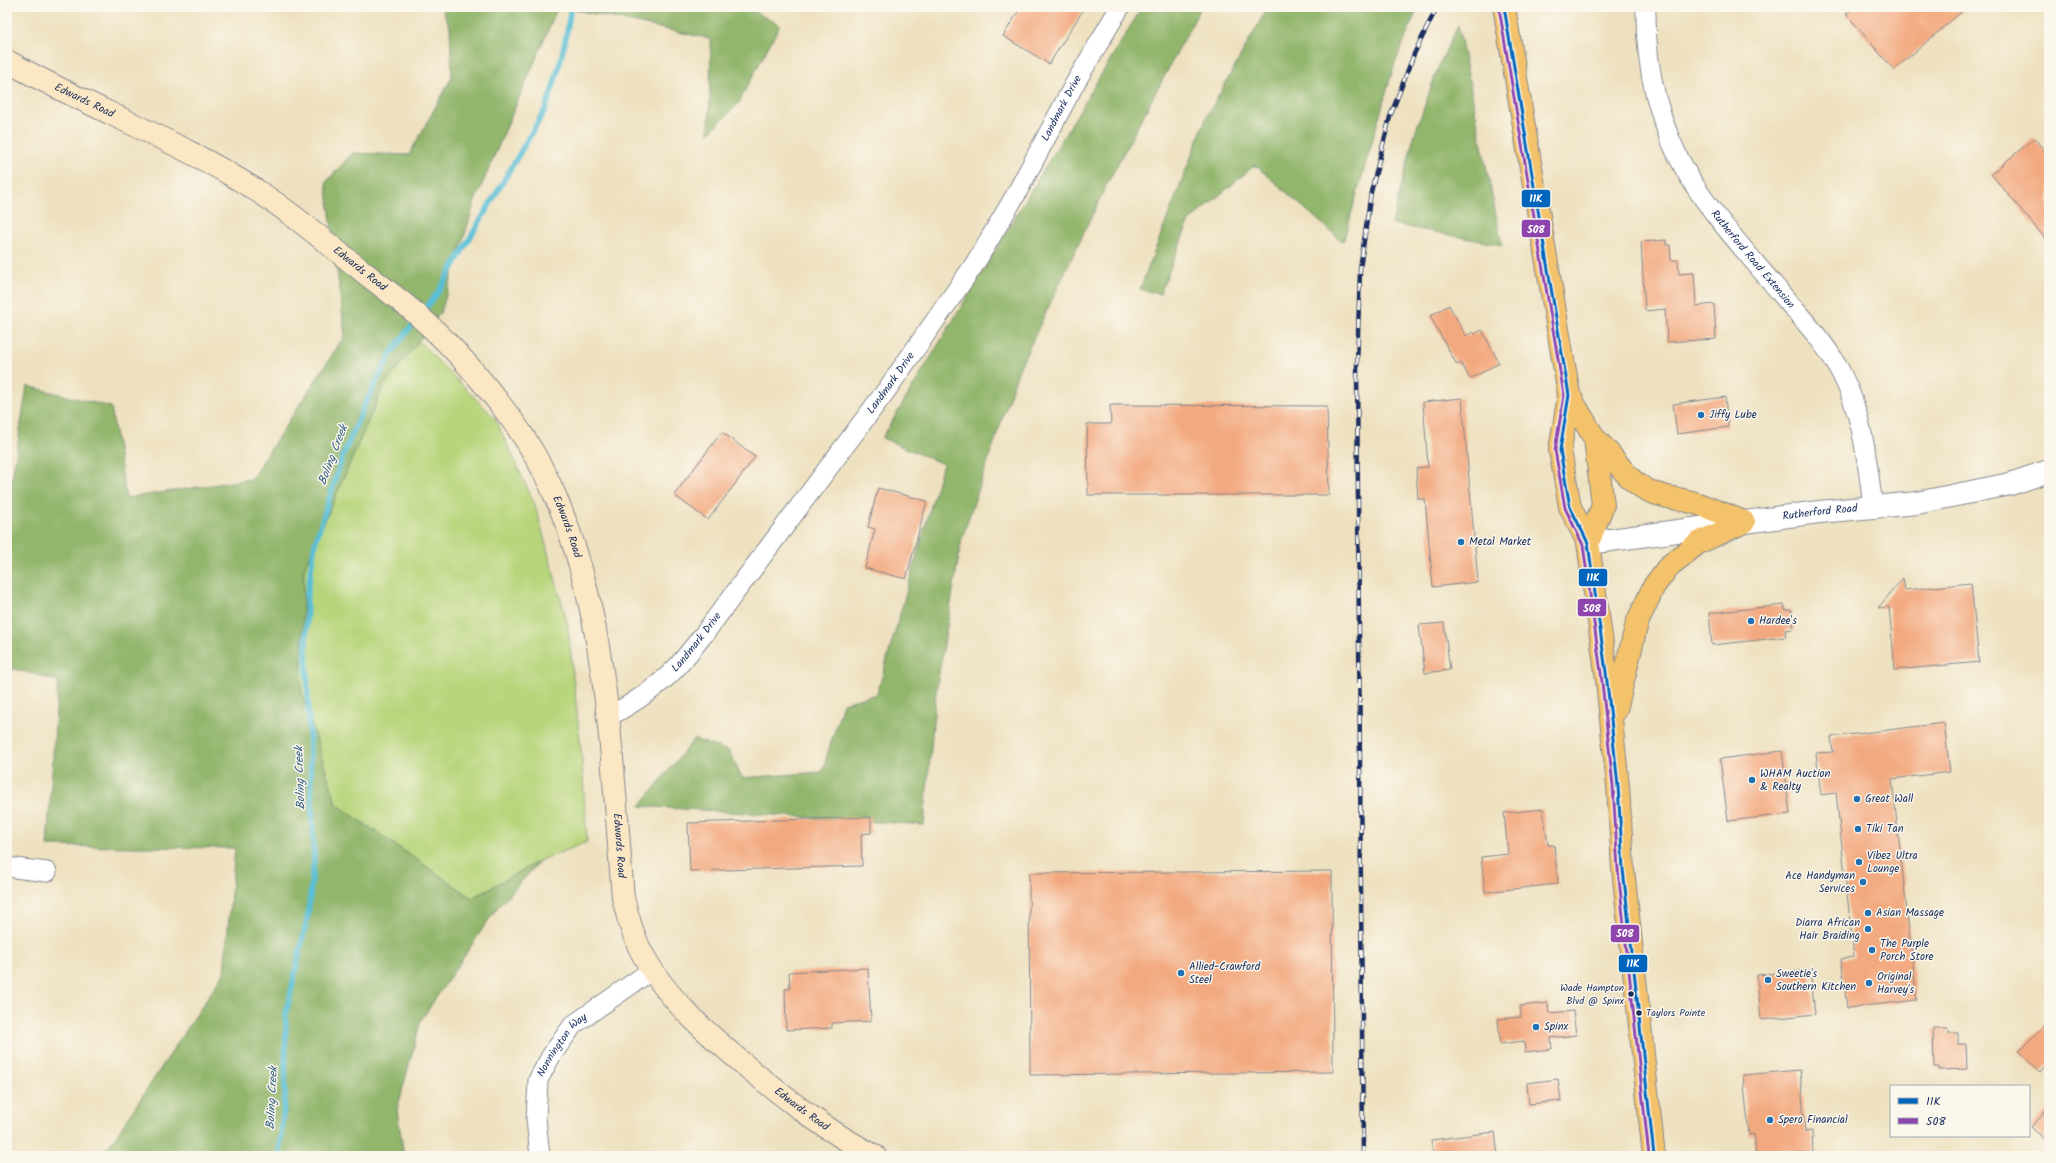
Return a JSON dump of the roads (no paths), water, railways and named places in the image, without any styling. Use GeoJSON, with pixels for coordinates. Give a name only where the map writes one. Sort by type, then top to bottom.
{"type":"FeatureCollection","features":[{"type":"Feature","properties":{"kind":"main road"},"geometry":{"type":"LineString","coordinates":[[1504,7],[1569,394],[1560,450],[1570,507],[1588,543],[1606,672],[1611,731],[1618,786],[1623,869],[1654,1156]]}},
{"type":"Feature","properties":{"kind":"main road","name":"Edwards Road"},"geometry":{"type":"LineString","coordinates":[[7,61],[201,159],[262,193],[407,306],[466,363],[496,399],[533,453],[551,486],[568,528],[587,595],[598,649],[608,717],[623,897],[640,950],[652,970],[680,1006],[719,1044],[814,1119],[846,1141],[875,1156]]}},
{"type":"Feature","properties":{"kind":"main road"},"geometry":{"type":"LineString","coordinates":[[1569,394],[1595,439],[1606,448],[1628,476],[1646,490],[1669,499],[1697,504],[1744,522]]}},
{"type":"Feature","properties":{"kind":"main road"},"geometry":{"type":"LineString","coordinates":[[1588,543],[1603,505],[1595,439]]}},
{"type":"Feature","properties":{"kind":"main road"},"geometry":{"type":"LineString","coordinates":[[1611,731],[1637,623],[1654,586],[1669,566],[1698,543],[1744,522]]}},
{"type":"Feature","properties":{"kind":"street","name":"Landmark Drive"},"geometry":{"type":"LineString","coordinates":[[608,717],[624,709],[660,683],[676,668],[704,634],[888,388],[974,265],[1015,196],[1074,85],[1120,7]]}},
{"type":"Feature","properties":{"kind":"street","name":"Rutherford Road Extension"},"geometry":{"type":"LineString","coordinates":[[1646,7],[1646,34],[1650,73],[1659,109],[1672,144],[1688,175],[1707,203],[1822,343],[1841,371],[1853,396],[1862,425],[1873,507]]}},
{"type":"Feature","properties":{"kind":"street","name":"Rutherford Road"},"geometry":{"type":"LineString","coordinates":[[1588,543],[1820,512],[1917,504],[1961,496],[2010,484],[2049,470]]}},
{"type":"Feature","properties":{"kind":"street"},"geometry":{"type":"LineString","coordinates":[[7,867],[47,872]]}},
{"type":"Feature","properties":{"kind":"street","name":"Nonnington Way"},"geometry":{"type":"LineString","coordinates":[[540,1156],[536,1119],[538,1080],[551,1056],[573,1025],[652,970]]}},
{"type":"Feature","properties":{"kind":"waterway"},"geometry":{"type":"LineString","coordinates":[[422,313],[439,291],[545,110],[561,59],[571,7]]}},
{"type":"Feature","properties":{"kind":"waterway","name":"Boling Creek"},"geometry":{"type":"LineString","coordinates":[[279,1156],[285,1096],[286,1014],[308,914],[314,860],[306,646],[307,595],[315,543],[342,458],[364,406],[391,353],[416,320]]}},
{"type":"Feature","properties":{"kind":"railway"},"geometry":{"type":"LineString","coordinates":[[1363,1156],[1357,367],[1360,269],[1371,192],[1390,117],[1414,54],[1437,7]]}},
{"type":"Feature","properties":{"kind":"place","name":"Jiffy Lube"},"geometry":{"type":"Point","coordinates":[1701,415]}},
{"type":"Feature","properties":{"kind":"place","name":"Metal Market"},"geometry":{"type":"Point","coordinates":[1461,542]}},
{"type":"Feature","properties":{"kind":"place","name":"Hardee's"},"geometry":{"type":"Point","coordinates":[1751,621]}},
{"type":"Feature","properties":{"kind":"place","name":"WHAM Auction & Realty"},"geometry":{"type":"Point","coordinates":[1752,780]}},
{"type":"Feature","properties":{"kind":"place","name":"Great Wall"},"geometry":{"type":"Point","coordinates":[1857,799]}},
{"type":"Feature","properties":{"kind":"place","name":"Tiki Tan"},"geometry":{"type":"Point","coordinates":[1858,829]}},
{"type":"Feature","properties":{"kind":"place","name":"Vibez Ultra Lounge"},"geometry":{"type":"Point","coordinates":[1859,862]}},
{"type":"Feature","properties":{"kind":"place","name":"Ace Handyman Services"},"geometry":{"type":"Point","coordinates":[1863,882]}},
{"type":"Feature","properties":{"kind":"place","name":"Asian Massage"},"geometry":{"type":"Point","coordinates":[1868,913]}},
{"type":"Feature","properties":{"kind":"place","name":"Diarra African Hair Braiding"},"geometry":{"type":"Point","coordinates":[1868,929]}},
{"type":"Feature","properties":{"kind":"place","name":"The Purple Porch Store"},"geometry":{"type":"Point","coordinates":[1872,950]}},
{"type":"Feature","properties":{"kind":"place","name":"Allied-Crawford Steel"},"geometry":{"type":"Point","coordinates":[1181,973]}},
{"type":"Feature","properties":{"kind":"place","name":"Sweetie's Southern Kitchen"},"geometry":{"type":"Point","coordinates":[1768,980]}},
{"type":"Feature","properties":{"kind":"place","name":"Original Harvey's"},"geometry":{"type":"Point","coordinates":[1869,983]}},
{"type":"Feature","properties":{"kind":"place","name":"Wade Hampton Blvd @ Spinx"},"geometry":{"type":"Point","coordinates":[1631,994]}},
{"type":"Feature","properties":{"kind":"place","name":"Taylors Pointe"},"geometry":{"type":"Point","coordinates":[1639,1013]}},
{"type":"Feature","properties":{"kind":"place","name":"Spinx"},"geometry":{"type":"Point","coordinates":[1536,1027]}},
{"type":"Feature","properties":{"kind":"place","name":"Spero Financial"},"geometry":{"type":"Point","coordinates":[1770,1120]}}]}
